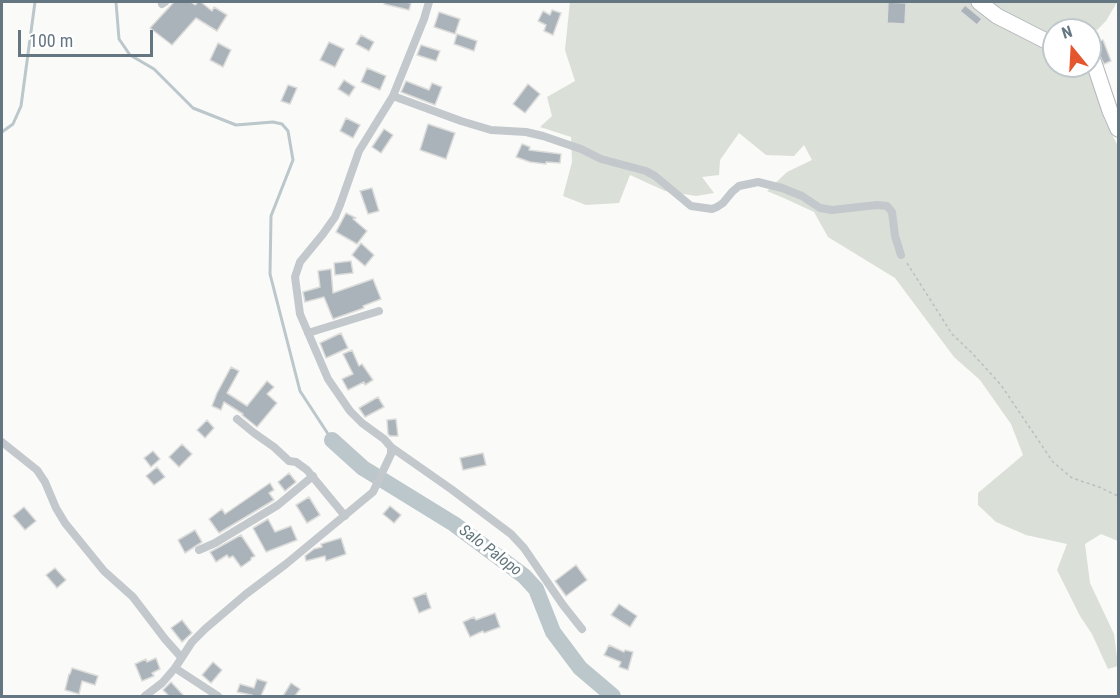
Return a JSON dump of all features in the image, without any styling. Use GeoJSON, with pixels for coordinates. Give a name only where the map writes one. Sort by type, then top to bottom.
{"type":"FeatureCollection","features":[{"type":"Feature","properties":{"kind":"highway"},"geometry":{"type":"LineString","coordinates":[[979,2],[997,16],[1042,39]]}},
{"type":"Feature","properties":{"kind":"highway"},"geometry":{"type":"LineString","coordinates":[[1099,78],[1110,111],[1119,129]]}},
{"type":"Feature","properties":{"kind":"street"},"geometry":{"type":"LineString","coordinates":[[429,2],[393,96],[359,151],[335,217],[300,262],[295,277],[300,314],[328,379],[350,411],[384,439],[391,450],[451,489],[511,534],[524,548],[582,629]]}},
{"type":"Feature","properties":{"kind":"street"},"geometry":{"type":"LineString","coordinates":[[393,96],[491,130],[526,132],[543,136],[581,149],[601,159],[646,171],[691,206],[712,209],[723,203],[739,186],[758,182],[802,196],[820,208],[832,210],[887,206],[892,212],[895,236],[901,255]]}},
{"type":"Feature","properties":{"kind":"street"},"geometry":{"type":"LineString","coordinates":[[308,333],[379,311]]}},
{"type":"Feature","properties":{"kind":"street"},"geometry":{"type":"LineString","coordinates":[[237,419],[289,461],[302,465],[345,516]]}},
{"type":"Feature","properties":{"kind":"street"},"geometry":{"type":"LineString","coordinates":[[2,442],[37,470],[65,523],[104,570],[133,597],[181,657]]}},
{"type":"Feature","properties":{"kind":"street"},"geometry":{"type":"LineString","coordinates":[[145,696],[162,683],[192,642],[215,620],[373,492],[391,450]]}},
{"type":"Feature","properties":{"kind":"street"},"geometry":{"type":"LineString","coordinates":[[199,550],[215,543],[278,505],[313,476]]}},
{"type":"Feature","properties":{"kind":"street"},"geometry":{"type":"LineString","coordinates":[[175,668],[218,696]]}},
{"type":"Feature","properties":{"kind":"path"},"geometry":{"type":"LineString","coordinates":[[901,255],[952,334],[1001,385],[1053,462],[1072,478],[1119,496]]}},
{"type":"Feature","properties":{"kind":"shaded area"},"geometry":{"type":"Polygon","coordinates":[[[570,2],[1117,2],[1102,25],[1102,18],[1042,18],[1042,78],[1093,78],[1101,94],[1104,119],[1118,146],[1118,541],[1101,534],[1085,544],[1090,583],[1114,634],[1118,666],[1108,669],[1092,634],[1080,616],[1057,570],[1067,544],[1026,535],[996,522],[978,505],[978,493],[1023,455],[1011,424],[980,380],[954,357],[895,278],[828,237],[814,212],[767,191],[787,172],[812,160],[804,145],[794,156],[766,155],[739,133],[720,160],[719,175],[702,177],[714,193],[696,196],[665,191],[630,175],[619,203],[586,205],[563,196],[572,162],[571,137],[540,127],[552,116],[547,97],[575,81],[565,50],[570,2]]]}},
{"type":"Feature","properties":{"kind":"building"},"geometry":{"type":"Polygon","coordinates":[[[174,2],[191,2],[195,5],[201,2],[212,11],[214,7],[227,15],[217,31],[196,18],[172,45],[150,28],[174,2]]]}},
{"type":"Feature","properties":{"kind":"building"},"geometry":{"type":"Polygon","coordinates":[[[385,2],[411,3],[409,10],[384,4],[385,2]]]}},
{"type":"Feature","properties":{"kind":"building"},"geometry":{"type":"Polygon","coordinates":[[[888,2],[906,3],[905,24],[887,23],[888,2]]]}},
{"type":"Feature","properties":{"kind":"building"},"geometry":{"type":"Polygon","coordinates":[[[965,5],[982,19],[977,25],[960,11],[965,5]]]}},
{"type":"Feature","properties":{"kind":"building"},"geometry":{"type":"Polygon","coordinates":[[[552,10],[561,13],[553,35],[544,31],[546,25],[538,21],[543,11],[550,15],[552,10]]]}},
{"type":"Feature","properties":{"kind":"building"},"geometry":{"type":"Polygon","coordinates":[[[439,12],[460,19],[455,34],[434,27],[439,12]]]}},
{"type":"Feature","properties":{"kind":"building"},"geometry":{"type":"Polygon","coordinates":[[[457,34],[477,41],[474,51],[454,44],[457,34]]]}},
{"type":"Feature","properties":{"kind":"building"},"geometry":{"type":"Polygon","coordinates":[[[361,35],[374,42],[369,51],[356,44],[361,35]]]}},
{"type":"Feature","properties":{"kind":"building"},"geometry":{"type":"Polygon","coordinates":[[[1102,40],[1111,61],[1104,64],[1102,60],[1102,40]]]}},
{"type":"Feature","properties":{"kind":"building"},"geometry":{"type":"Polygon","coordinates":[[[329,42],[344,49],[335,67],[320,60],[329,42]]]}},
{"type":"Feature","properties":{"kind":"building"},"geometry":{"type":"Polygon","coordinates":[[[218,43],[231,50],[223,67],[210,60],[218,43]]]}},
{"type":"Feature","properties":{"kind":"building"},"geometry":{"type":"Polygon","coordinates":[[[421,45],[440,51],[436,61],[417,55],[421,45]]]}},
{"type":"Feature","properties":{"kind":"building"},"geometry":{"type":"Polygon","coordinates":[[[367,68],[386,76],[380,90],[361,82],[367,68]]]}},
{"type":"Feature","properties":{"kind":"building"},"geometry":{"type":"Polygon","coordinates":[[[344,80],[355,87],[349,96],[338,89],[344,80]]]}},
{"type":"Feature","properties":{"kind":"building"},"geometry":{"type":"Polygon","coordinates":[[[406,81],[429,90],[432,83],[442,87],[435,105],[401,92],[406,81]]]}},
{"type":"Feature","properties":{"kind":"building"},"geometry":{"type":"Polygon","coordinates":[[[528,84],[540,94],[525,113],[513,104],[528,84]]]}},
{"type":"Feature","properties":{"kind":"building"},"geometry":{"type":"Polygon","coordinates":[[[288,85],[297,88],[290,104],[281,101],[288,85]]]}},
{"type":"Feature","properties":{"kind":"building"},"geometry":{"type":"Polygon","coordinates":[[[346,118],[360,125],[353,138],[340,131],[346,118]]]}},
{"type":"Feature","properties":{"kind":"building"},"geometry":{"type":"Polygon","coordinates":[[[428,124],[455,133],[446,159],[420,150],[428,124]]]}},
{"type":"Feature","properties":{"kind":"building"},"geometry":{"type":"Polygon","coordinates":[[[384,129],[393,135],[381,153],[372,147],[384,129]]]}},
{"type":"Feature","properties":{"kind":"building"},"geometry":{"type":"Polygon","coordinates":[[[522,144],[530,147],[529,150],[561,154],[560,163],[530,162],[516,157],[522,144]]]}},
{"type":"Feature","properties":{"kind":"building"},"geometry":{"type":"Polygon","coordinates":[[[372,188],[379,211],[368,214],[360,191],[372,188]]]}},
{"type":"Feature","properties":{"kind":"building"},"geometry":{"type":"Polygon","coordinates":[[[346,213],[356,218],[353,219],[367,231],[357,244],[336,232],[346,213]]]}},
{"type":"Feature","properties":{"kind":"building"},"geometry":{"type":"Polygon","coordinates":[[[361,243],[374,255],[365,266],[352,255],[361,243]]]}},
{"type":"Feature","properties":{"kind":"building"},"geometry":{"type":"Polygon","coordinates":[[[351,261],[353,273],[335,275],[334,263],[351,261]]]}},
{"type":"Feature","properties":{"kind":"building"},"geometry":{"type":"Polygon","coordinates":[[[331,269],[333,293],[373,279],[381,299],[333,319],[324,297],[305,302],[303,292],[320,287],[318,271],[331,269]]]}},
{"type":"Feature","properties":{"kind":"building"},"geometry":{"type":"Polygon","coordinates":[[[341,333],[348,348],[326,358],[320,343],[341,333]]]}},
{"type":"Feature","properties":{"kind":"building"},"geometry":{"type":"Polygon","coordinates":[[[352,350],[359,366],[362,364],[373,380],[348,390],[342,379],[353,374],[343,354],[352,350]]]}},
{"type":"Feature","properties":{"kind":"building"},"geometry":{"type":"Polygon","coordinates":[[[231,367],[239,371],[227,393],[247,406],[267,381],[274,387],[267,394],[277,403],[257,427],[243,414],[224,402],[221,410],[212,406],[231,367]]]}},
{"type":"Feature","properties":{"kind":"building"},"geometry":{"type":"Polygon","coordinates":[[[378,397],[384,407],[365,417],[359,408],[378,397]]]}},
{"type":"Feature","properties":{"kind":"building"},"geometry":{"type":"Polygon","coordinates":[[[396,419],[398,436],[390,436],[387,420],[396,419]]]}},
{"type":"Feature","properties":{"kind":"building"},"geometry":{"type":"Polygon","coordinates":[[[207,420],[214,428],[205,438],[197,430],[207,420]]]}},
{"type":"Feature","properties":{"kind":"building"},"geometry":{"type":"Polygon","coordinates":[[[182,444],[192,454],[179,467],[169,457],[182,444]]]}},
{"type":"Feature","properties":{"kind":"building"},"geometry":{"type":"Polygon","coordinates":[[[153,451],[160,459],[151,467],[144,458],[153,451]]]}},
{"type":"Feature","properties":{"kind":"building"},"geometry":{"type":"Polygon","coordinates":[[[483,453],[486,465],[463,470],[460,458],[483,453]]]}},
{"type":"Feature","properties":{"kind":"building"},"geometry":{"type":"Polygon","coordinates":[[[157,467],[165,477],[154,485],[146,476],[157,467]]]}},
{"type":"Feature","properties":{"kind":"building"},"geometry":{"type":"Polygon","coordinates":[[[289,473],[296,482],[285,491],[278,482],[289,473]]]}},
{"type":"Feature","properties":{"kind":"building"},"geometry":{"type":"Polygon","coordinates":[[[270,483],[274,490],[269,493],[274,500],[219,533],[209,519],[222,509],[225,514],[270,483]]]}},
{"type":"Feature","properties":{"kind":"building"},"geometry":{"type":"Polygon","coordinates":[[[309,497],[320,515],[307,523],[296,505],[309,497]]]}},
{"type":"Feature","properties":{"kind":"building"},"geometry":{"type":"Polygon","coordinates":[[[390,506],[401,515],[394,523],[383,514],[390,506]]]}},
{"type":"Feature","properties":{"kind":"building"},"geometry":{"type":"Polygon","coordinates":[[[24,507],[36,521],[25,530],[13,516],[24,507]]]}},
{"type":"Feature","properties":{"kind":"building"},"geometry":{"type":"Polygon","coordinates":[[[268,519],[275,532],[291,526],[297,540],[266,552],[253,528],[268,519]]]}},
{"type":"Feature","properties":{"kind":"building"},"geometry":{"type":"Polygon","coordinates":[[[195,530],[202,542],[185,553],[178,540],[195,530]]]}},
{"type":"Feature","properties":{"kind":"building"},"geometry":{"type":"Polygon","coordinates":[[[241,535],[255,556],[241,567],[233,556],[229,558],[227,555],[216,562],[210,552],[241,535]]]}},
{"type":"Feature","properties":{"kind":"building"},"geometry":{"type":"Polygon","coordinates":[[[341,538],[346,554],[326,561],[325,556],[306,561],[305,556],[314,549],[322,547],[321,544],[341,538]]]}},
{"type":"Feature","properties":{"kind":"building"},"geometry":{"type":"Polygon","coordinates":[[[576,565],[587,580],[566,596],[555,581],[576,565]]]}},
{"type":"Feature","properties":{"kind":"building"},"geometry":{"type":"Polygon","coordinates":[[[55,568],[66,580],[57,588],[46,575],[55,568]]]}},
{"type":"Feature","properties":{"kind":"building"},"geometry":{"type":"Polygon","coordinates":[[[426,593],[431,608],[419,613],[413,598],[426,593]]]}},
{"type":"Feature","properties":{"kind":"building"},"geometry":{"type":"Polygon","coordinates":[[[619,604],[637,616],[630,627],[611,615],[619,604]]]}},
{"type":"Feature","properties":{"kind":"building"},"geometry":{"type":"Polygon","coordinates":[[[495,613],[500,627],[470,637],[463,622],[474,617],[476,620],[495,613]]]}},
{"type":"Feature","properties":{"kind":"building"},"geometry":{"type":"Polygon","coordinates":[[[182,620],[192,633],[182,642],[171,628],[182,620]]]}},
{"type":"Feature","properties":{"kind":"building"},"geometry":{"type":"Polygon","coordinates":[[[609,645],[624,652],[625,650],[633,652],[628,670],[619,667],[621,662],[604,655],[609,645]]]}},
{"type":"Feature","properties":{"kind":"building"},"geometry":{"type":"Polygon","coordinates":[[[156,658],[160,669],[152,673],[154,676],[142,681],[135,664],[156,658]]]}},
{"type":"Feature","properties":{"kind":"building"},"geometry":{"type":"Polygon","coordinates":[[[213,662],[222,670],[211,683],[202,675],[213,662]]]}},
{"type":"Feature","properties":{"kind":"building"},"geometry":{"type":"Polygon","coordinates":[[[72,668],[98,676],[95,685],[82,681],[79,694],[65,690],[72,668]]]}},
{"type":"Feature","properties":{"kind":"building"},"geometry":{"type":"Polygon","coordinates":[[[257,679],[267,682],[261,696],[237,692],[240,684],[254,688],[257,679]]]}},
{"type":"Feature","properties":{"kind":"building"},"geometry":{"type":"Polygon","coordinates":[[[171,682],[184,696],[169,696],[163,690],[171,682]]]}},
{"type":"Feature","properties":{"kind":"building"},"geometry":{"type":"Polygon","coordinates":[[[291,683],[300,689],[295,696],[283,696],[291,683]]]}},
{"type":"Feature","properties":{"kind":"waterway"},"geometry":{"type":"LineString","coordinates":[[2,132],[13,124],[21,106],[35,2]]}},
{"type":"Feature","properties":{"kind":"waterway"},"geometry":{"type":"LineString","coordinates":[[116,2],[119,39],[130,55],[154,69],[193,108],[236,125],[273,122],[282,124],[288,131],[293,160],[271,216],[270,274],[300,391],[332,440]]}},
{"type":"Feature","properties":{"kind":"waterway","name":"Salo Palopo"},"geometry":{"type":"LineString","coordinates":[[332,440],[363,468],[454,524],[524,576],[536,589],[553,632],[580,668],[613,696]]}}]}
